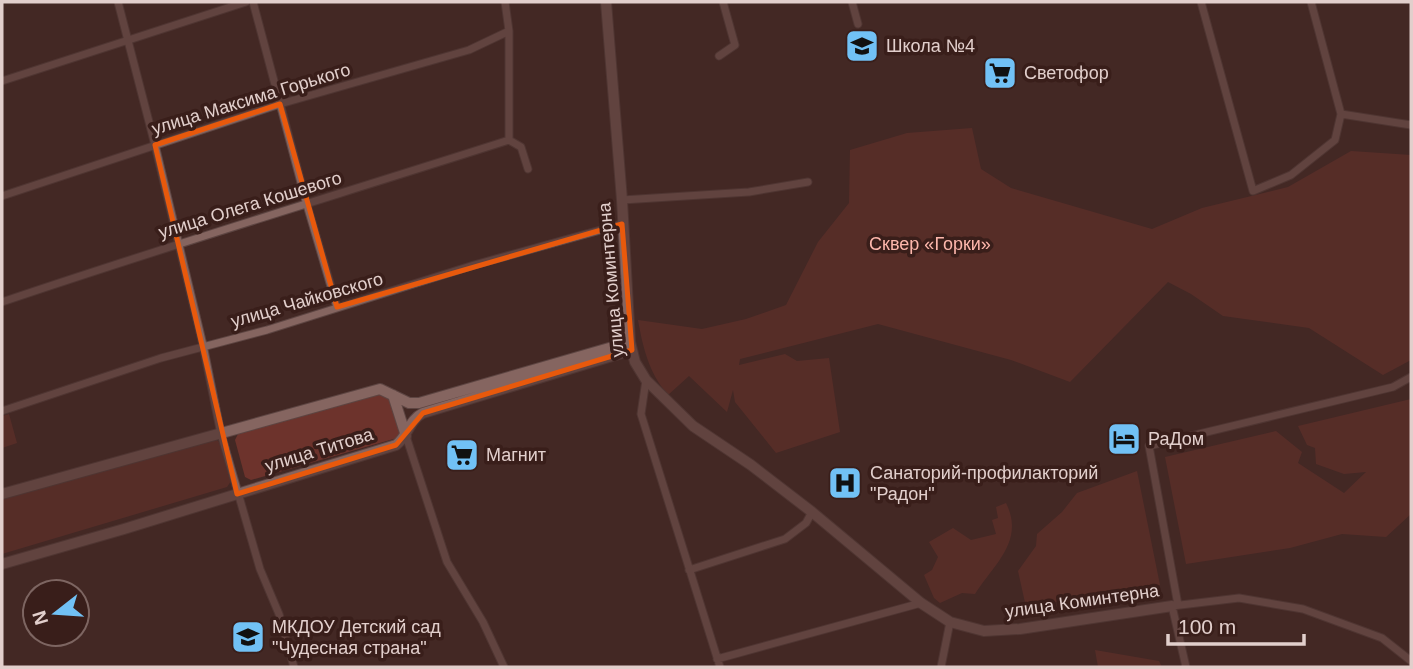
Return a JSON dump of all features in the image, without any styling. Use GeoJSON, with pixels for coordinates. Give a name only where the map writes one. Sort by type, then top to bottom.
{"type":"FeatureCollection","features":[{"type":"Feature","properties":{"kind":"street"},"geometry":{"type":"LineString","coordinates":[[118,2],[203,345],[221,434],[260,569],[279,614],[294,667]]}},
{"type":"Feature","properties":{"kind":"street"},"geometry":{"type":"LineString","coordinates":[[2,81],[246,2]]}},
{"type":"Feature","properties":{"kind":"street"},"geometry":{"type":"LineString","coordinates":[[253,2],[337,307]]}},
{"type":"Feature","properties":{"kind":"street"},"geometry":{"type":"LineString","coordinates":[[505,2],[509,31],[509,140],[521,147],[528,169]]}},
{"type":"Feature","properties":{"kind":"street","name":"улица Коминтерна"},"geometry":{"type":"LineString","coordinates":[[606,2],[631,346],[635,362],[646,380],[693,426],[751,465],[922,603],[950,622],[984,631],[1020,629],[1175,605],[1186,667]]}},
{"type":"Feature","properties":{"kind":"street"},"geometry":{"type":"LineString","coordinates":[[719,56],[735,45],[723,2]]}},
{"type":"Feature","properties":{"kind":"street"},"geometry":{"type":"LineString","coordinates":[[852,2],[858,24]]}},
{"type":"Feature","properties":{"kind":"street"},"geometry":{"type":"LineString","coordinates":[[1201,2],[1253,191],[1291,175],[1335,140],[1341,114],[1311,2]]}},
{"type":"Feature","properties":{"kind":"street","name":"улица Максима Горького"},"geometry":{"type":"LineString","coordinates":[[2,196],[280,104],[469,50],[509,31]]}},
{"type":"Feature","properties":{"kind":"street"},"geometry":{"type":"LineString","coordinates":[[1341,114],[1411,125]]}},
{"type":"Feature","properties":{"kind":"street","name":"улица Олега Кошевого"},"geometry":{"type":"LineString","coordinates":[[2,302],[177,243],[307,205],[509,140]]}},
{"type":"Feature","properties":{"kind":"street"},"geometry":{"type":"LineString","coordinates":[[622,200],[749,191],[808,182]]}},
{"type":"Feature","properties":{"kind":"street","name":"улица Чайковского"},"geometry":{"type":"LineString","coordinates":[[2,411],[203,345],[267,330],[474,265],[622,224]]}},
{"type":"Feature","properties":{"kind":"street"},"geometry":{"type":"LineString","coordinates":[[2,494],[380,389],[409,403],[419,403],[631,346]]}},
{"type":"Feature","properties":{"kind":"street","name":"улица Титова"},"geometry":{"type":"LineString","coordinates":[[2,564],[396,445],[406,436],[417,416],[423,413],[631,346]]}},
{"type":"Feature","properties":{"kind":"street"},"geometry":{"type":"LineString","coordinates":[[1411,377],[1393,387],[1149,446],[1175,605],[1240,598],[1303,609],[1382,638],[1411,661]]}},
{"type":"Feature","properties":{"kind":"street"},"geometry":{"type":"LineString","coordinates":[[646,380],[642,414],[719,663],[922,603]]}},
{"type":"Feature","properties":{"kind":"street"},"geometry":{"type":"LineString","coordinates":[[393,395],[447,562],[484,622],[503,667]]}},
{"type":"Feature","properties":{"kind":"street"},"geometry":{"type":"LineString","coordinates":[[396,445],[411,453]]}},
{"type":"Feature","properties":{"kind":"street"},"geometry":{"type":"LineString","coordinates":[[689,570],[785,539],[806,523],[812,512]]}},
{"type":"Feature","properties":{"kind":"street"},"geometry":{"type":"LineString","coordinates":[[941,667],[950,622]]}},
{"type":"Feature","properties":{"kind":"highlighted area"},"geometry":{"type":"Polygon","coordinates":[[[280,104],[337,307],[622,224],[632,350],[423,413],[396,445],[237,494],[155,145],[280,104]]]}},
{"type":"Feature","properties":{"kind":"green space","name":"Сквер «Горки»"},"geometry":{"type":"Polygon","coordinates":[[[972,128],[981,169],[1011,188],[1152,229],[1202,208],[1288,187],[1351,151],[1411,155],[1411,360],[1383,375],[1309,328],[1223,316],[1168,282],[1070,382],[1011,360],[878,324],[740,359],[739,365],[785,354],[797,361],[829,358],[840,432],[776,453],[735,402],[733,390],[727,412],[689,376],[668,395],[648,360],[638,320],[702,329],[746,319],[786,305],[818,242],[849,203],[850,150],[907,133],[972,128]]]}},
{"type":"Feature","properties":{"kind":"green space"},"geometry":{"type":"Polygon","coordinates":[[[378,394],[387,395],[403,430],[397,438],[251,480],[245,477],[235,440],[239,432],[378,394]]]}},
{"type":"Feature","properties":{"kind":"green space"},"geometry":{"type":"Polygon","coordinates":[[[1411,399],[1411,514],[1386,537],[1342,534],[1290,548],[1186,564],[1165,457],[1276,431],[1302,452],[1298,463],[1344,493],[1366,472],[1344,474],[1316,464],[1315,448],[1307,445],[1298,426],[1411,399]]]}},
{"type":"Feature","properties":{"kind":"green space"},"geometry":{"type":"Polygon","coordinates":[[[9,414],[17,443],[2,448],[2,416],[9,414]]]}},
{"type":"Feature","properties":{"kind":"green space"},"geometry":{"type":"Polygon","coordinates":[[[215,438],[220,443],[231,481],[227,487],[2,554],[2,497],[215,438]]]}},
{"type":"Feature","properties":{"kind":"green space"},"geometry":{"type":"Polygon","coordinates":[[[1137,471],[1160,585],[1026,607],[1018,571],[1036,546],[1037,534],[1062,512],[1077,493],[1137,471]]]}},
{"type":"Feature","properties":{"kind":"green space"},"geometry":{"type":"Polygon","coordinates":[[[1006,503],[1012,529],[1005,552],[975,594],[962,593],[940,603],[934,598],[924,575],[932,570],[938,557],[929,542],[953,528],[971,540],[996,534],[992,520],[998,518],[996,507],[1006,503]]]}},
{"type":"Feature","properties":{"kind":"green space"},"geometry":{"type":"Polygon","coordinates":[[[1095,650],[1159,661],[1162,667],[1098,667],[1095,650]]]}},
{"type":"Feature","properties":{"kind":"place","name":"Школа №4"},"geometry":{"type":"Point","coordinates":[862,46]}},
{"type":"Feature","properties":{"kind":"place","name":"Светофор"},"geometry":{"type":"Point","coordinates":[1000,73]}},
{"type":"Feature","properties":{"kind":"place","name":"РаДом"},"geometry":{"type":"Point","coordinates":[1124,439]}},
{"type":"Feature","properties":{"kind":"place","name":"Магнит"},"geometry":{"type":"Point","coordinates":[462,455]}},
{"type":"Feature","properties":{"kind":"place","name":"Санаторий-профилакторий \"Радон\""},"geometry":{"type":"Point","coordinates":[845,483]}},
{"type":"Feature","properties":{"kind":"place","name":"МКДОУ Детский сад \"Чудесная страна\""},"geometry":{"type":"Point","coordinates":[248,637]}}]}
